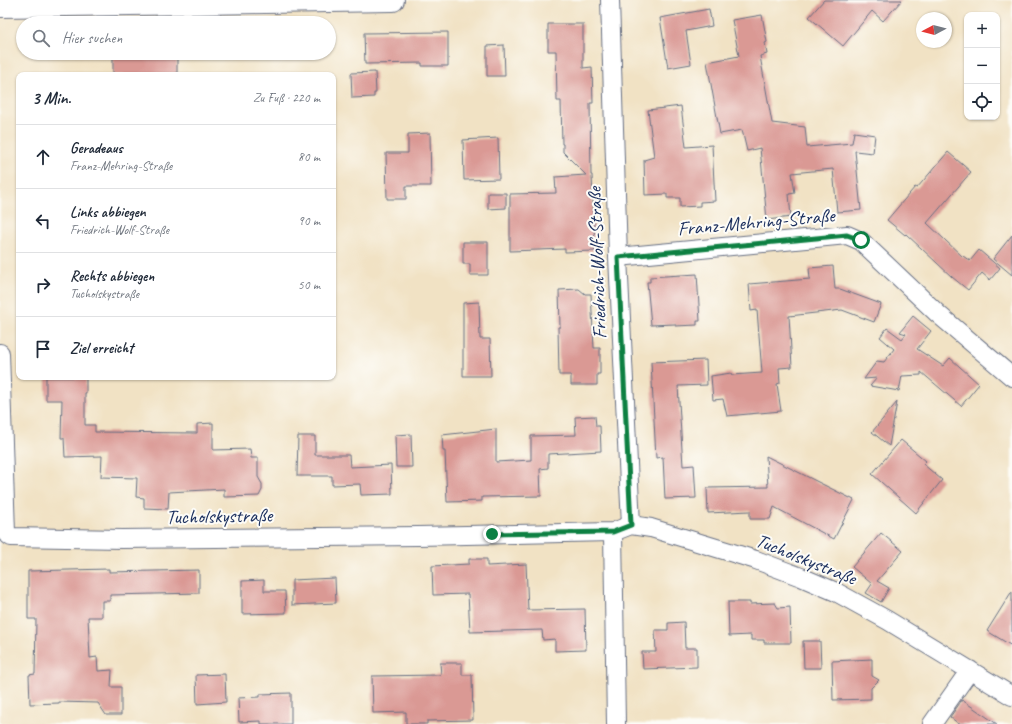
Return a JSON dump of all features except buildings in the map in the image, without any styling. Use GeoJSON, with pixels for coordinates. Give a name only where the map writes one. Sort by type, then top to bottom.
{"type":"FeatureCollection","features":[{"type":"Feature","properties":{"kind":"street"},"geometry":{"type":"LineString","coordinates":[[0,6],[393,0]]}},
{"type":"Feature","properties":{"kind":"street","name":"Friedrich-Wolf-Straße"},"geometry":{"type":"LineString","coordinates":[[610,0],[618,257],[631,525]]}},
{"type":"Feature","properties":{"kind":"street","name":"Franz-Mehring-Straße"},"geometry":{"type":"LineString","coordinates":[[618,257],[847,235],[861,240],[938,314],[1012,377]]}},
{"type":"Feature","properties":{"kind":"street","name":"Tucholskystraße"},"geometry":{"type":"LineString","coordinates":[[0,353],[6,533],[11,537],[122,539],[418,536],[613,532],[631,525],[651,528],[756,560],[836,592],[887,620],[1012,696]]}},
{"type":"Feature","properties":{"kind":"street"},"geometry":{"type":"LineString","coordinates":[[613,532],[616,724]]}},
{"type":"Feature","properties":{"kind":"street"},"geometry":{"type":"LineString","coordinates":[[932,724],[970,670]]}},
{"type":"Feature","properties":{"kind":"route"},"geometry":{"type":"LineString","coordinates":[[492,534],[613,532],[631,525],[618,257],[847,235],[861,240]]}}]}
